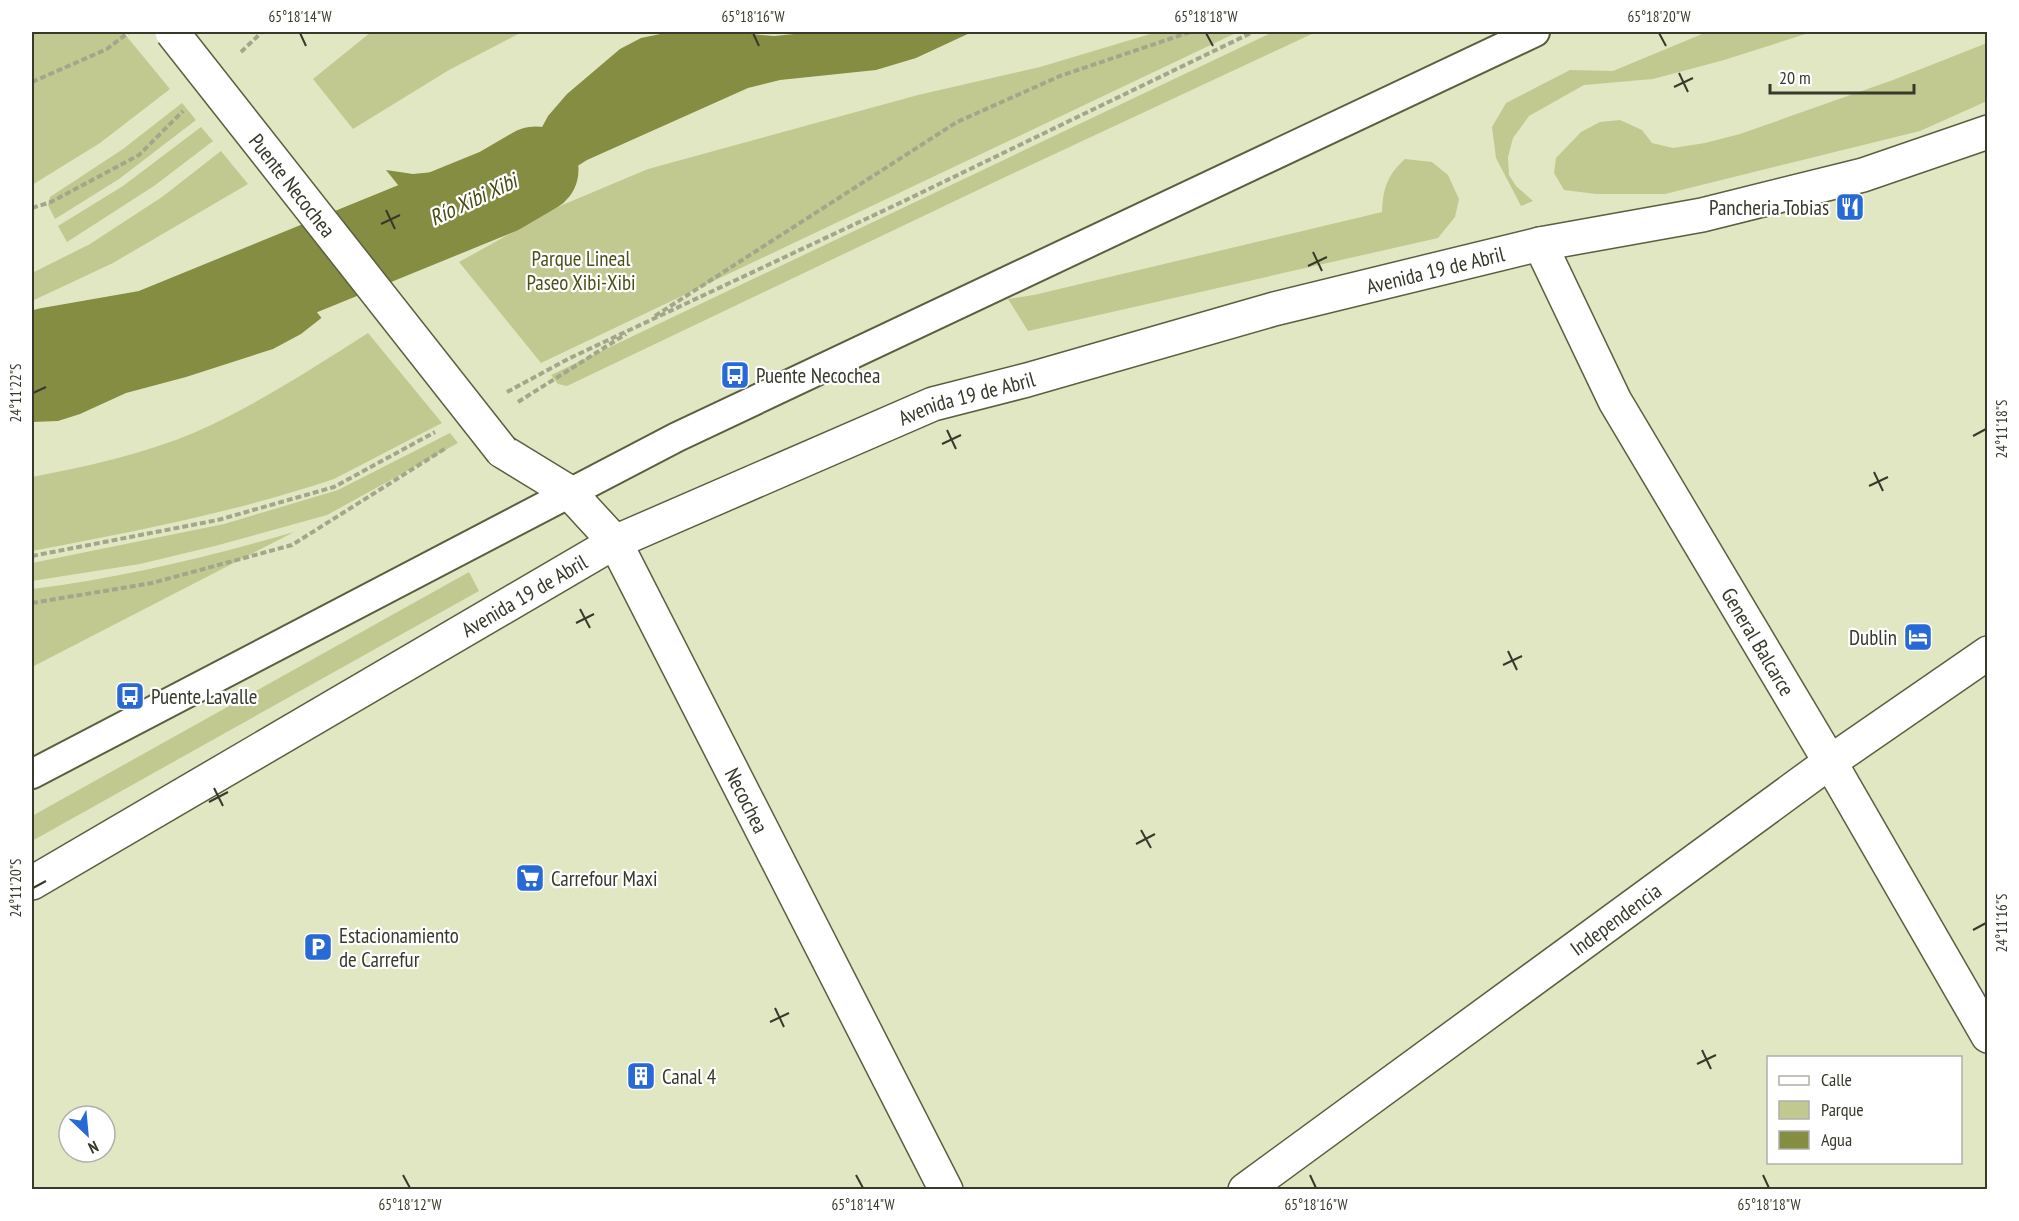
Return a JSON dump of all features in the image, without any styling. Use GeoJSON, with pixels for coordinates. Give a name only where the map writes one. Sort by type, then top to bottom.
{"type":"FeatureCollection","features":[{"type":"Feature","properties":{"kind":"street","name":"Puente Necochea"},"geometry":{"type":"LineString","coordinates":[[172,32],[502,451]]}},
{"type":"Feature","properties":{"kind":"street","name":"Avenida 19 de Abril"},"geometry":{"type":"LineString","coordinates":[[32,883],[615,542],[933,404],[1027,380],[1274,309],[1540,244],[1702,215],[1863,175],[1988,132]]}},
{"type":"Feature","properties":{"kind":"street","name":"General Balcarce"},"geometry":{"type":"LineString","coordinates":[[1540,244],[1615,401],[1830,762],[1988,1036]]}},
{"type":"Feature","properties":{"kind":"street","name":"Necochea"},"geometry":{"type":"LineString","coordinates":[[502,451],[569,492],[615,542],[946,1190]]}},
{"type":"Feature","properties":{"kind":"street","name":"Independencia"},"geometry":{"type":"LineString","coordinates":[[1245,1190],[1830,762],[1988,653]]}},
{"type":"Feature","properties":{"kind":"lane"},"geometry":{"type":"LineString","coordinates":[[32,774],[677,436],[1535,32]]}},
{"type":"Feature","properties":{"kind":"path"},"geometry":{"type":"LineString","coordinates":[[32,82],[107,49],[130,32]]}},
{"type":"Feature","properties":{"kind":"path"},"geometry":{"type":"LineString","coordinates":[[237,56],[262,32]]}},
{"type":"Feature","properties":{"kind":"path"},"geometry":{"type":"LineString","coordinates":[[510,408],[957,122],[1060,76],[1190,32]]}},
{"type":"Feature","properties":{"kind":"path"},"geometry":{"type":"LineString","coordinates":[[498,397],[570,358],[902,202],[1253,32]]}},
{"type":"Feature","properties":{"kind":"path"},"geometry":{"type":"LineString","coordinates":[[32,208],[51,202],[139,155],[188,106]]}},
{"type":"Feature","properties":{"kind":"path"},"geometry":{"type":"LineString","coordinates":[[32,556],[218,520],[334,487],[437,431]]}},
{"type":"Feature","properties":{"kind":"path"},"geometry":{"type":"LineString","coordinates":[[32,603],[153,583],[292,545],[451,445]]}},
{"type":"Feature","properties":{"kind":"green space"},"geometry":{"type":"Polygon","coordinates":[[[32,32],[123,32],[170,89],[100,143],[32,185],[32,32]]]}},
{"type":"Feature","properties":{"kind":"green space"},"geometry":{"type":"Polygon","coordinates":[[[371,32],[522,32],[449,70],[353,129],[313,79],[371,32]]]}},
{"type":"Feature","properties":{"kind":"green space","name":"Parque Lineal Paseo Xibi-Xibi"},"geometry":{"type":"Polygon","coordinates":[[[1157,32],[1238,32],[541,363],[459,262],[560,206],[648,169],[918,95],[1040,67],[1157,32]]]}},
{"type":"Feature","properties":{"kind":"green space","name":"Parque Lineal Paseo Xibi-Xibi"},"geometry":{"type":"Polygon","coordinates":[[[1273,32],[1316,32],[567,386],[558,384],[551,375],[1273,32]]]}},
{"type":"Feature","properties":{"kind":"green space"},"geometry":{"type":"Polygon","coordinates":[[[1707,32],[1812,32],[1724,60],[1653,79],[1584,85],[1529,116],[1513,138],[1508,157],[1509,175],[1516,186],[1533,201],[1521,206],[1496,158],[1492,127],[1506,103],[1570,70],[1613,71],[1707,32]]]}},
{"type":"Feature","properties":{"kind":"green space"},"geometry":{"type":"Polygon","coordinates":[[[1987,43],[1987,101],[1920,131],[1665,194],[1596,194],[1564,190],[1554,173],[1556,158],[1581,132],[1600,122],[1620,120],[1642,130],[1652,143],[1673,148],[1705,143],[1740,134],[1893,80],[1987,43]]]}},
{"type":"Feature","properties":{"kind":"green space"},"geometry":{"type":"Polygon","coordinates":[[[182,103],[196,120],[119,179],[55,219],[48,205],[50,197],[123,149],[182,103]]]}},
{"type":"Feature","properties":{"kind":"green space"},"geometry":{"type":"Polygon","coordinates":[[[201,127],[213,141],[154,186],[67,242],[58,226],[123,186],[201,127]]]}},
{"type":"Feature","properties":{"kind":"green space"},"geometry":{"type":"Polygon","coordinates":[[[221,151],[248,184],[113,263],[32,301],[32,273],[90,244],[162,197],[221,151]]]}},
{"type":"Feature","properties":{"kind":"green space"},"geometry":{"type":"Polygon","coordinates":[[[1405,159],[1432,162],[1448,175],[1459,199],[1455,217],[1438,238],[1028,331],[1008,299],[1034,295],[1382,212],[1387,183],[1405,159]]]}},
{"type":"Feature","properties":{"kind":"green space"},"geometry":{"type":"Polygon","coordinates":[[[368,333],[442,423],[334,479],[297,491],[184,520],[32,551],[32,477],[137,453],[198,431],[264,397],[368,333]]]}},
{"type":"Feature","properties":{"kind":"green space"},"geometry":{"type":"Polygon","coordinates":[[[450,433],[458,443],[327,515],[140,564],[32,581],[32,563],[224,524],[338,490],[450,433]]]}},
{"type":"Feature","properties":{"kind":"green space"},"geometry":{"type":"Polygon","coordinates":[[[294,532],[32,667],[32,589],[164,566],[294,532]]]}},
{"type":"Feature","properties":{"kind":"green space"},"geometry":{"type":"Polygon","coordinates":[[[469,572],[479,591],[32,841],[32,816],[469,572]]]}},
{"type":"Feature","properties":{"kind":"water"},"geometry":{"type":"Polygon","coordinates":[[[670,32],[728,32],[774,36],[814,32],[972,32],[916,58],[876,70],[780,80],[748,88],[587,160],[474,231],[446,245],[386,170],[413,174],[454,170],[501,157],[541,129],[548,116],[567,94],[620,49],[641,38],[670,32]]]}},
{"type":"Feature","properties":{"kind":"water"},"geometry":{"type":"Polygon","coordinates":[[[282,254],[343,301],[301,334],[273,349],[186,377],[126,393],[80,414],[58,421],[32,422],[32,344],[61,337],[106,313],[132,303],[201,294],[223,288],[255,274],[282,254]]]}},
{"type":"Feature","properties":{"kind":"pier"},"geometry":{"type":"Polygon","coordinates":[[[291,235],[346,299],[345,303],[324,321],[273,258],[291,235]]]}},
{"type":"Feature","properties":{"kind":"waterway","name":"Río Xibi Xibi"},"geometry":{"type":"LineString","coordinates":[[32,357],[48,351],[151,333],[499,191],[535,170]]}},
{"type":"Feature","properties":{"kind":"place","name":"Pancheria Tobias"},"geometry":{"type":"Point","coordinates":[1850,207]}},
{"type":"Feature","properties":{"kind":"place","name":"Puente Necochea"},"geometry":{"type":"Point","coordinates":[735,375]}},
{"type":"Feature","properties":{"kind":"place","name":"Dublin"},"geometry":{"type":"Point","coordinates":[1918,637]}},
{"type":"Feature","properties":{"kind":"place","name":"Puente Lavalle"},"geometry":{"type":"Point","coordinates":[130,696]}},
{"type":"Feature","properties":{"kind":"place","name":"Carrefour Maxi"},"geometry":{"type":"Point","coordinates":[530,878]}},
{"type":"Feature","properties":{"kind":"place","name":"Estacionamiento de Carrefur"},"geometry":{"type":"Point","coordinates":[318,947]}},
{"type":"Feature","properties":{"kind":"place","name":"Canal 4"},"geometry":{"type":"Point","coordinates":[641,1076]}}]}
